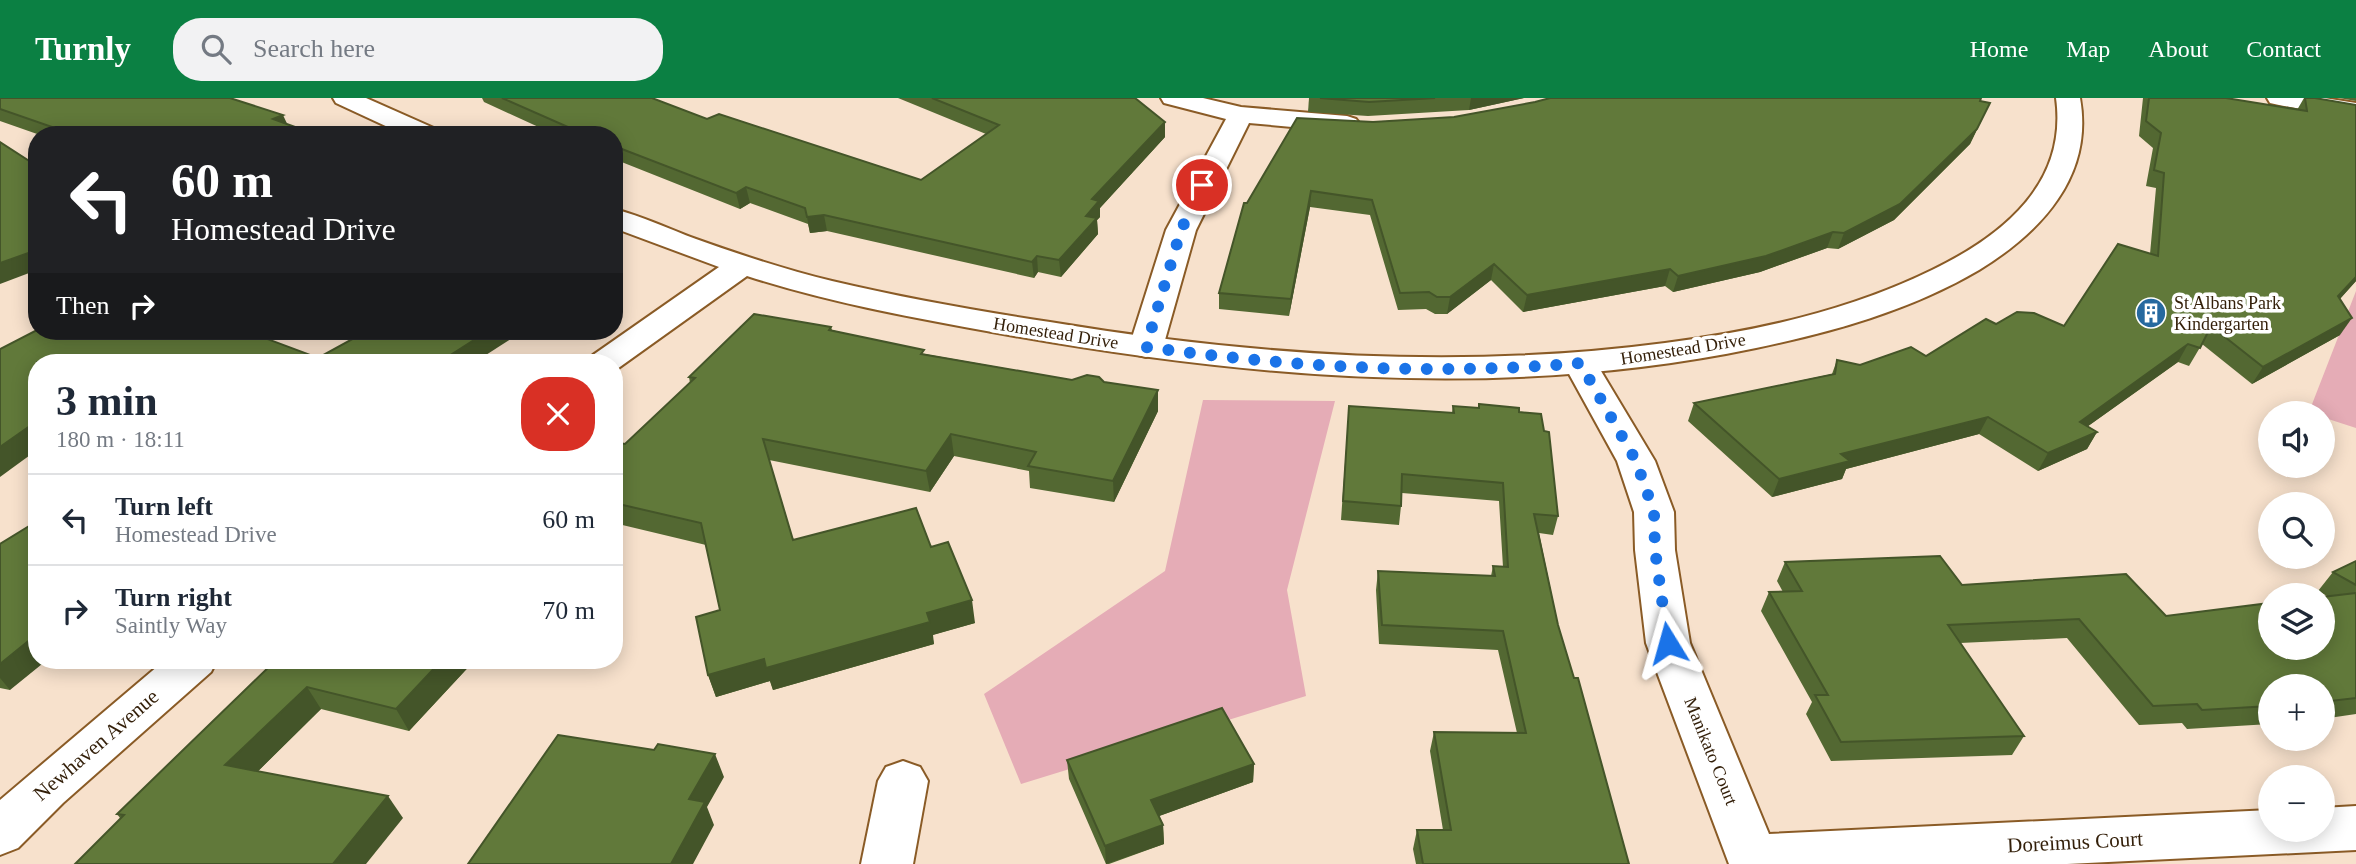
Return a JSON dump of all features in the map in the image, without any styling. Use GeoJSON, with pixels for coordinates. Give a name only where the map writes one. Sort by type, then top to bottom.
{"type":"FeatureCollection","features":[{"type":"Feature","properties":{"kind":"street"},"geometry":{"type":"LineString","coordinates":[[345,98],[407,126]]}},
{"type":"Feature","properties":{"kind":"street"},"geometry":{"type":"LineString","coordinates":[[1173,98],[1241,115],[1375,125]]}},
{"type":"Feature","properties":{"kind":"street"},"geometry":{"type":"LineString","coordinates":[[2279,98],[2356,111]]}},
{"type":"Feature","properties":{"kind":"street","name":"Homestead Drive"},"geometry":{"type":"LineString","coordinates":[[623,222],[799,282],[912,308],[1146,347],[1294,364],[1404,369],[1528,368],[1640,358],[1745,341],[1836,320],[1956,271],[1999,244],[2038,209],[2070,145],[2072,101]]}},
{"type":"Feature","properties":{"kind":"street"},"geometry":{"type":"LineString","coordinates":[[1146,347],[1181,230],[1241,115]]}},
{"type":"Feature","properties":{"kind":"street"},"geometry":{"type":"LineString","coordinates":[[616,354],[743,265]]}},
{"type":"Feature","properties":{"kind":"street","name":"Manikato Court"},"geometry":{"type":"LineString","coordinates":[[1580,363],[1636,461],[1654,512],[1655,550],[1668,643],[1754,861]]}},
{"type":"Feature","properties":{"kind":"street","name":"Newhaven Avenue"},"geometry":{"type":"LineString","coordinates":[[0,833],[45,789],[185,669]]}},
{"type":"Feature","properties":{"kind":"street"},"geometry":{"type":"LineString","coordinates":[[887,864],[903,781]]}},
{"type":"Feature","properties":{"kind":"street","name":"Doreimus Court"},"geometry":{"type":"LineString","coordinates":[[1754,861],[2356,828]]}},
{"type":"Feature","properties":{"kind":"shaded area"},"geometry":{"type":"Polygon","coordinates":[[[2356,291],[2356,428],[2335,421],[2335,401],[2313,401],[2356,291]]]}},
{"type":"Feature","properties":{"kind":"shaded area"},"geometry":{"type":"Polygon","coordinates":[[[1203,400],[1335,401],[1287,590],[1306,696],[1021,784],[984,694],[1165,571],[1203,400]]]}},
{"type":"Feature","properties":{"kind":"building"},"geometry":{"type":"Polygon","coordinates":[[[0,98],[230,98],[283,115],[273,119],[292,126],[49,126],[0,109],[0,98]]]}},
{"type":"Feature","properties":{"kind":"building"},"geometry":{"type":"Polygon","coordinates":[[[502,98],[652,98],[707,119],[719,114],[921,180],[999,125],[932,98],[1135,98],[1165,122],[1092,199],[1099,201],[1086,216],[1097,218],[1059,260],[1037,256],[1032,262],[824,215],[807,217],[805,208],[746,187],[736,193],[623,149],[623,126],[566,126],[502,98]]]}},
{"type":"Feature","properties":{"kind":"building"},"geometry":{"type":"Polygon","coordinates":[[[1320,98],[1435,98],[1369,102],[1320,98]]]}},
{"type":"Feature","properties":{"kind":"building"},"geometry":{"type":"Polygon","coordinates":[[[1550,98],[1981,98],[1980,101],[1990,103],[1977,129],[1900,204],[1844,233],[1833,232],[1766,256],[1678,276],[1670,269],[1527,295],[1494,264],[1450,297],[1437,297],[1429,292],[1400,293],[1372,200],[1311,191],[1291,299],[1219,293],[1244,203],[1247,203],[1297,118],[1373,122],[1454,117],[1550,98]]]}},
{"type":"Feature","properties":{"kind":"building"},"geometry":{"type":"Polygon","coordinates":[[[2149,98],[2226,98],[2307,111],[2305,98],[2356,105],[2356,277],[2338,296],[2352,318],[2263,367],[2211,326],[2200,348],[2188,344],[2080,422],[2097,432],[2048,453],[1988,417],[1841,454],[1850,461],[1779,479],[1694,403],[1835,374],[1837,360],[1860,365],[1911,347],[1926,356],[1986,319],[1996,324],[2017,312],[2034,313],[2064,326],[2118,244],[2158,256],[2164,173],[2154,170],[2161,133],[2146,121],[2149,98]]]}},
{"type":"Feature","properties":{"kind":"building"},"geometry":{"type":"Polygon","coordinates":[[[0,142],[28,160],[28,253],[0,263],[0,142]]]}},
{"type":"Feature","properties":{"kind":"building"},"geometry":{"type":"Polygon","coordinates":[[[754,314],[831,327],[829,330],[924,350],[921,354],[1072,380],[1087,375],[1099,377],[1104,382],[1158,390],[1113,481],[1028,466],[1036,452],[951,434],[926,471],[763,439],[793,540],[916,508],[931,547],[948,542],[972,600],[927,613],[930,622],[766,668],[764,659],[708,675],[696,617],[720,610],[701,523],[623,505],[623,444],[695,378],[689,377],[754,314]]]}},
{"type":"Feature","properties":{"kind":"building"},"geometry":{"type":"Polygon","coordinates":[[[28,335],[28,340],[270,340],[307,354],[28,354],[28,427],[0,447],[0,349],[28,335]]]}},
{"type":"Feature","properties":{"kind":"building"},"geometry":{"type":"Polygon","coordinates":[[[351,340],[474,340],[452,354],[325,354],[351,340]]]}},
{"type":"Feature","properties":{"kind":"building"},"geometry":{"type":"Polygon","coordinates":[[[1479,404],[1519,408],[1519,412],[1541,414],[1544,431],[1549,432],[1558,516],[1534,514],[1558,625],[1574,678],[1578,678],[1629,864],[1423,864],[1417,830],[1451,830],[1434,732],[1526,733],[1503,631],[1382,625],[1378,571],[1495,576],[1493,566],[1508,567],[1503,483],[1402,474],[1401,506],[1343,501],[1349,406],[1454,413],[1453,406],[1479,408],[1479,404]]]}},
{"type":"Feature","properties":{"kind":"building"},"geometry":{"type":"Polygon","coordinates":[[[28,527],[28,641],[0,664],[0,544],[28,527]]]}},
{"type":"Feature","properties":{"kind":"building"},"geometry":{"type":"Polygon","coordinates":[[[1940,556],[1962,585],[2126,574],[2166,616],[2258,604],[2258,660],[2335,660],[2335,595],[2356,593],[2356,698],[2335,700],[2335,674],[2258,674],[2258,707],[2202,710],[2197,704],[2153,706],[2079,619],[1948,625],[2024,736],[1841,742],[1815,695],[1828,695],[1769,592],[1802,591],[1785,562],[1940,556]]]}},
{"type":"Feature","properties":{"kind":"building"},"geometry":{"type":"Polygon","coordinates":[[[2356,561],[2356,585],[2333,572],[2356,561]]]}},
{"type":"Feature","properties":{"kind":"building"},"geometry":{"type":"Polygon","coordinates":[[[267,669],[434,669],[396,709],[307,687],[225,765],[388,796],[333,864],[75,864],[124,815],[117,814],[267,669]]]}},
{"type":"Feature","properties":{"kind":"building"},"geometry":{"type":"Polygon","coordinates":[[[1222,708],[1254,764],[1151,800],[1163,825],[1105,846],[1067,760],[1222,708]]]}},
{"type":"Feature","properties":{"kind":"building"},"geometry":{"type":"Polygon","coordinates":[[[558,735],[654,750],[658,744],[715,754],[689,799],[705,802],[671,864],[468,864],[558,735]]]}},
{"type":"Feature","properties":{"kind":"place","name":"St Albans Park Kindergarten"},"geometry":{"type":"Point","coordinates":[2151,313]}},
{"type":"Feature","properties":{"kind":"route"},"geometry":{"type":"LineString","coordinates":[[1202,185],[1181,230],[1146,347],[1294,364],[1404,369],[1528,368],[1580,363],[1636,461],[1654,512],[1655,550],[1668,643]]}}]}
